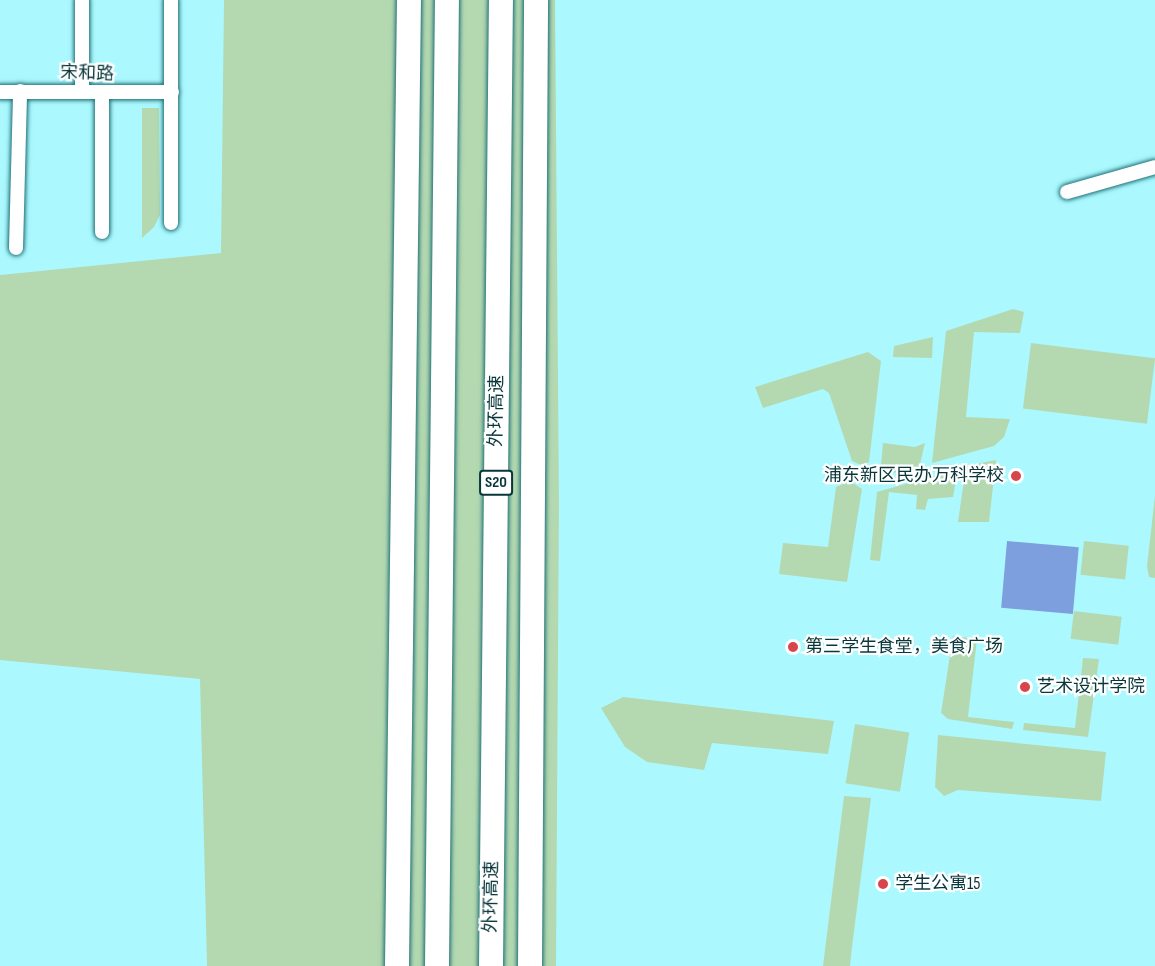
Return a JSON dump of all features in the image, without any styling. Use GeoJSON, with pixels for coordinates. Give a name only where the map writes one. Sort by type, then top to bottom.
{"type":"FeatureCollection","features":[{"type":"Feature","properties":{"kind":"highway"},"geometry":{"type":"LineString","coordinates":[[397,966],[409,0]]}},
{"type":"Feature","properties":{"kind":"highway"},"geometry":{"type":"LineString","coordinates":[[437,966],[447,0]]}},
{"type":"Feature","properties":{"kind":"highway","name":"外环高速"},"geometry":{"type":"LineString","coordinates":[[491,966],[501,0]]}},
{"type":"Feature","properties":{"kind":"highway"},"geometry":{"type":"LineString","coordinates":[[530,966],[536,0]]}},
{"type":"Feature","properties":{"kind":"street"},"geometry":{"type":"LineString","coordinates":[[82,0],[82,90]]}},
{"type":"Feature","properties":{"kind":"street"},"geometry":{"type":"LineString","coordinates":[[171,0],[171,223]]}},
{"type":"Feature","properties":{"kind":"street","name":"宋和路"},"geometry":{"type":"LineString","coordinates":[[0,92],[82,90],[102,94],[172,92]]}},
{"type":"Feature","properties":{"kind":"street"},"geometry":{"type":"LineString","coordinates":[[16,248],[20,91]]}},
{"type":"Feature","properties":{"kind":"street"},"geometry":{"type":"LineString","coordinates":[[102,94],[102,232]]}},
{"type":"Feature","properties":{"kind":"street"},"geometry":{"type":"LineString","coordinates":[[1066,192],[1155,167]]}},
{"type":"Feature","properties":{"kind":"green space"},"geometry":{"type":"Polygon","coordinates":[[[224,0],[555,0],[559,504],[556,966],[207,966],[200,679],[0,660],[0,275],[221,253],[224,0]]]}},
{"type":"Feature","properties":{"kind":"green space"},"geometry":{"type":"Polygon","coordinates":[[[142,108],[159,108],[160,215],[154,227],[142,238],[142,108]]]}},
{"type":"Feature","properties":{"kind":"green space"},"geometry":{"type":"Polygon","coordinates":[[[1013,309],[1024,312],[1020,333],[974,332],[966,417],[1010,419],[1004,437],[994,446],[932,463],[946,331],[1013,309]]]}},
{"type":"Feature","properties":{"kind":"green space"},"geometry":{"type":"Polygon","coordinates":[[[933,337],[932,358],[893,357],[894,346],[933,337]]]}},
{"type":"Feature","properties":{"kind":"green space"},"geometry":{"type":"Polygon","coordinates":[[[1031,343],[1155,358],[1147,424],[1023,409],[1031,343]]]}},
{"type":"Feature","properties":{"kind":"green space"},"geometry":{"type":"Polygon","coordinates":[[[868,352],[881,361],[869,462],[861,465],[852,461],[829,393],[823,389],[763,408],[755,387],[868,352]]]}},
{"type":"Feature","properties":{"kind":"green space"},"geometry":{"type":"Polygon","coordinates":[[[883,443],[915,447],[925,443],[919,468],[886,474],[881,464],[883,443]]]}},
{"type":"Feature","properties":{"kind":"green space"},"geometry":{"type":"Polygon","coordinates":[[[996,460],[989,522],[958,522],[966,466],[996,460]]]}},
{"type":"Feature","properties":{"kind":"green space"},"geometry":{"type":"Polygon","coordinates":[[[958,469],[953,497],[928,499],[925,510],[916,509],[917,495],[889,492],[880,561],[870,560],[877,492],[958,469]]]}},
{"type":"Feature","properties":{"kind":"green space"},"geometry":{"type":"Polygon","coordinates":[[[850,481],[862,489],[847,582],[779,574],[783,543],[828,547],[836,487],[850,481]]]}},
{"type":"Feature","properties":{"kind":"green space"},"geometry":{"type":"Polygon","coordinates":[[[1155,496],[1155,578],[1149,577],[1147,566],[1155,496]]]}},
{"type":"Feature","properties":{"kind":"green space"},"geometry":{"type":"Polygon","coordinates":[[[1084,541],[1129,546],[1125,580],[1080,575],[1084,541]]]}},
{"type":"Feature","properties":{"kind":"green space"},"geometry":{"type":"Polygon","coordinates":[[[1074,611],[1122,617],[1118,645],[1071,639],[1074,611]]]}},
{"type":"Feature","properties":{"kind":"green space"},"geometry":{"type":"Polygon","coordinates":[[[953,636],[977,639],[968,717],[1014,722],[1012,729],[948,719],[941,713],[953,636]]]}},
{"type":"Feature","properties":{"kind":"green space"},"geometry":{"type":"Polygon","coordinates":[[[1083,658],[1099,659],[1088,737],[1023,730],[1024,723],[1075,728],[1083,658]]]}},
{"type":"Feature","properties":{"kind":"green space"},"geometry":{"type":"Polygon","coordinates":[[[623,697],[834,721],[828,754],[712,743],[704,770],[647,762],[625,747],[601,708],[623,697]]]}},
{"type":"Feature","properties":{"kind":"green space"},"geometry":{"type":"Polygon","coordinates":[[[855,724],[909,733],[900,792],[846,783],[855,724]]]}},
{"type":"Feature","properties":{"kind":"green space"},"geometry":{"type":"Polygon","coordinates":[[[938,735],[1106,752],[1101,801],[958,790],[944,796],[935,787],[938,735]]]}},
{"type":"Feature","properties":{"kind":"green space"},"geometry":{"type":"Polygon","coordinates":[[[844,796],[871,798],[850,966],[823,966],[844,796]]]}},
{"type":"Feature","properties":{"kind":"water"},"geometry":{"type":"Polygon","coordinates":[[[1007,541],[1079,547],[1073,614],[1001,608],[1007,541]]]}},
{"type":"Feature","properties":{"kind":"place","name":"浦东新区民办万科学校"},"geometry":{"type":"Point","coordinates":[1016,476]}},
{"type":"Feature","properties":{"kind":"place","name":"第三学生食堂，美食广场"},"geometry":{"type":"Point","coordinates":[793,647]}},
{"type":"Feature","properties":{"kind":"place","name":"艺术设计学院"},"geometry":{"type":"Point","coordinates":[1025,687]}},
{"type":"Feature","properties":{"kind":"place","name":"学生公寓15"},"geometry":{"type":"Point","coordinates":[883,884]}}]}
